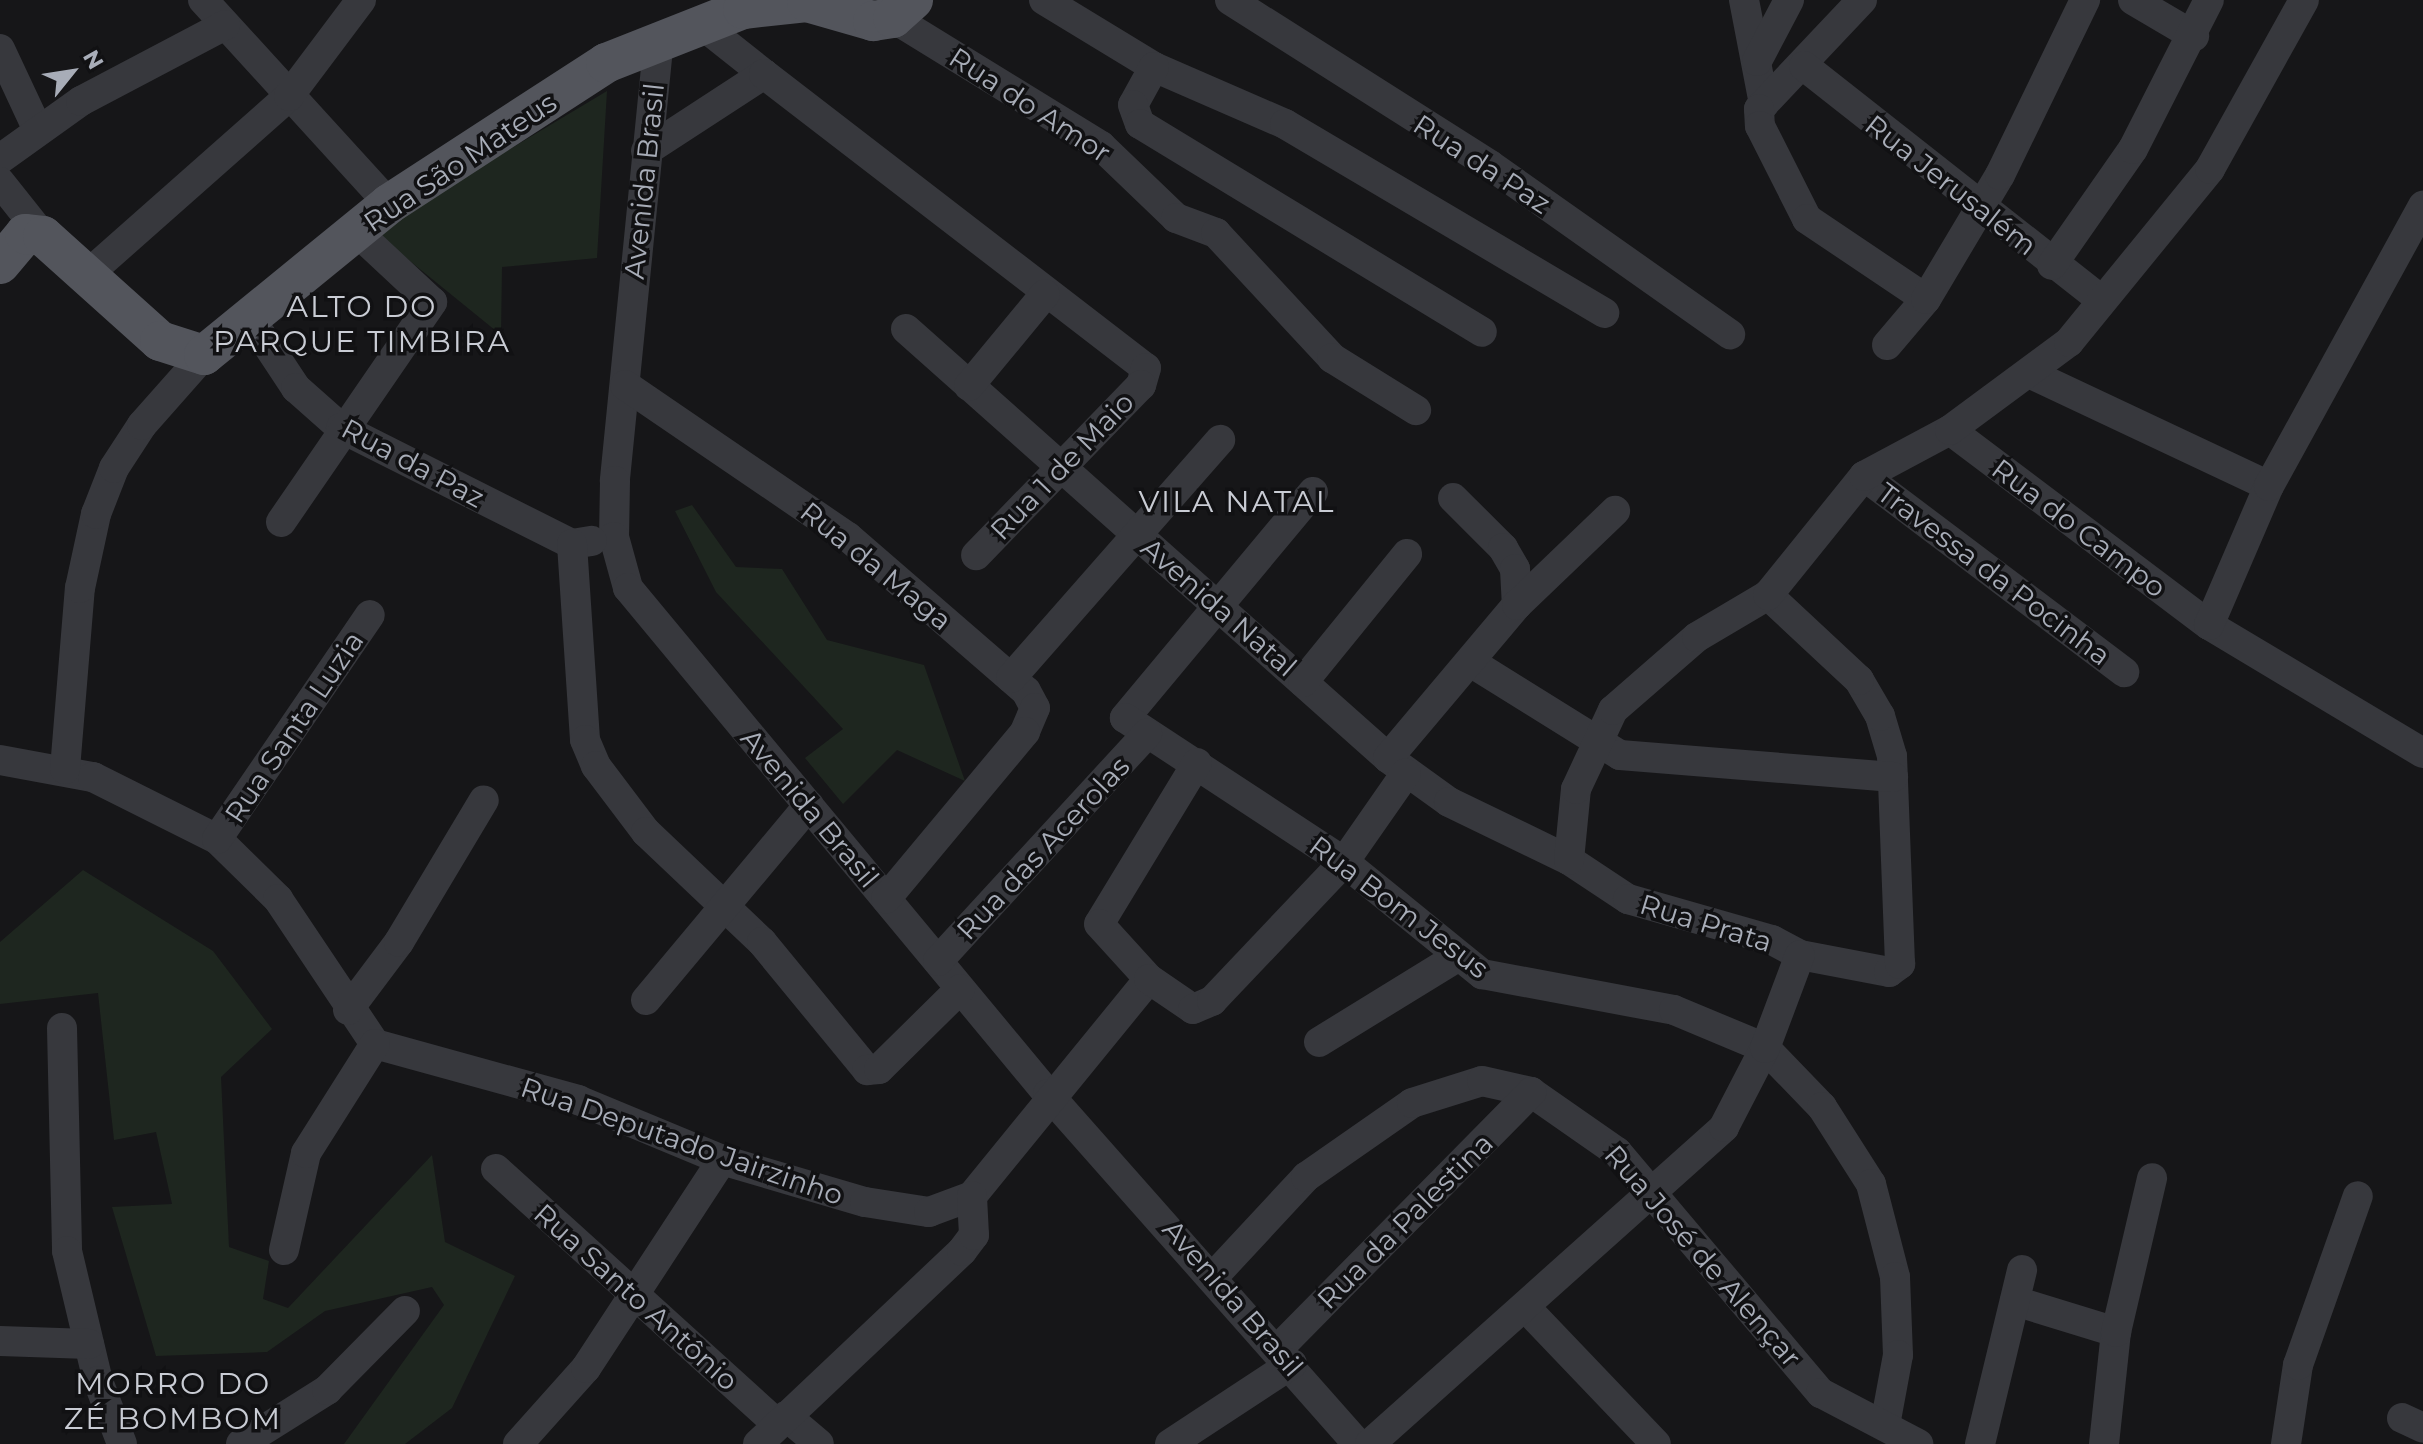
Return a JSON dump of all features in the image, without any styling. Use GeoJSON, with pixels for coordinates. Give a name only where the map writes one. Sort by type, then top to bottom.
{"type":"FeatureCollection","features":[{"type":"Feature","properties":{"kind":"main road"},"geometry":{"type":"LineString","coordinates":[[807,1],[852,20],[903,9]]}},
{"type":"Feature","properties":{"kind":"main road","name":"Rua São Mateus"},"geometry":{"type":"LineString","coordinates":[[204,355],[251,320],[389,204],[606,63],[659,38],[743,9],[807,1]]}},
{"type":"Feature","properties":{"kind":"main road"},"geometry":{"type":"LineString","coordinates":[[25,239],[87,275],[160,341],[204,355]]}},
{"type":"Feature","properties":{"kind":"street"},"geometry":{"type":"LineString","coordinates":[[203,0],[389,204]]}},
{"type":"Feature","properties":{"kind":"street"},"geometry":{"type":"LineString","coordinates":[[87,275],[289,96],[361,0]]}},
{"type":"Feature","properties":{"kind":"street"},"geometry":{"type":"LineString","coordinates":[[1044,0],[1154,67],[1285,124],[1604,313]]}},
{"type":"Feature","properties":{"kind":"street","name":"Rua da Paz"},"geometry":{"type":"LineString","coordinates":[[1230,0],[1490,165],[1730,334]]}},
{"type":"Feature","properties":{"kind":"street"},"geometry":{"type":"LineString","coordinates":[[1744,0],[1764,104],[1760,126],[1807,219],[1926,299]]}},
{"type":"Feature","properties":{"kind":"street"},"geometry":{"type":"LineString","coordinates":[[1757,61],[1789,0]]}},
{"type":"Feature","properties":{"kind":"street"},"geometry":{"type":"LineString","coordinates":[[1764,104],[1804,66],[1862,0]]}},
{"type":"Feature","properties":{"kind":"street"},"geometry":{"type":"LineString","coordinates":[[1887,345],[1926,299],[1980,209],[2085,0]]}},
{"type":"Feature","properties":{"kind":"street"},"geometry":{"type":"LineString","coordinates":[[2133,0],[2194,36]]}},
{"type":"Feature","properties":{"kind":"street"},"geometry":{"type":"LineString","coordinates":[[2052,265],[2133,149],[2194,36],[2209,0]]}},
{"type":"Feature","properties":{"kind":"street"},"geometry":{"type":"LineString","coordinates":[[1569,860],[1576,789],[1613,710],[1652,671],[1768,595],[1864,476],[1950,430],[2069,342],[2224,147],[2304,0]]}},
{"type":"Feature","properties":{"kind":"street","name":"Rua do Amor"},"geometry":{"type":"LineString","coordinates":[[903,9],[1101,146],[1176,218],[1216,233],[1332,358],[1416,410]]}},
{"type":"Feature","properties":{"kind":"street"},"geometry":{"type":"LineString","coordinates":[[701,24],[764,74],[822,111],[1045,294],[969,386]]}},
{"type":"Feature","properties":{"kind":"street"},"geometry":{"type":"LineString","coordinates":[[0,159],[37,128],[225,25]]}},
{"type":"Feature","properties":{"kind":"street","name":"Avenida Brasil"},"geometry":{"type":"LineString","coordinates":[[659,38],[646,151],[614,537],[642,612],[809,805],[1048,1094],[1215,1275],[1358,1443]]}},
{"type":"Feature","properties":{"kind":"street"},"geometry":{"type":"LineString","coordinates":[[0,49],[37,128]]}},
{"type":"Feature","properties":{"kind":"street","name":"Rua Jerusalém"},"geometry":{"type":"LineString","coordinates":[[1804,66],[1980,209],[2101,300]]}},
{"type":"Feature","properties":{"kind":"street"},"geometry":{"type":"LineString","coordinates":[[1154,67],[1133,105],[1140,124],[1482,332]]}},
{"type":"Feature","properties":{"kind":"street"},"geometry":{"type":"LineString","coordinates":[[646,151],[764,74]]}},
{"type":"Feature","properties":{"kind":"street"},"geometry":{"type":"LineString","coordinates":[[0,182],[25,239]]}},
{"type":"Feature","properties":{"kind":"street"},"geometry":{"type":"LineString","coordinates":[[2209,625],[2269,486],[2419,221]]}},
{"type":"Feature","properties":{"kind":"street"},"geometry":{"type":"LineString","coordinates":[[281,522],[341,428],[433,298],[357,232]]}},
{"type":"Feature","properties":{"kind":"street","name":"Rua 1 de Maio"},"geometry":{"type":"LineString","coordinates":[[976,555],[1147,377],[1139,360],[1045,294]]}},
{"type":"Feature","properties":{"kind":"street","name":"Rua da Paz"},"geometry":{"type":"LineString","coordinates":[[251,320],[296,388],[341,428],[572,544]]}},
{"type":"Feature","properties":{"kind":"street","name":"Avenida Natal"},"geometry":{"type":"LineString","coordinates":[[906,329],[1397,766],[1478,816]]}},
{"type":"Feature","properties":{"kind":"street","name":"Rua São Mateus"},"geometry":{"type":"LineString","coordinates":[[65,769],[80,588],[96,514],[114,468],[142,425],[204,355]]}},
{"type":"Feature","properties":{"kind":"street"},"geometry":{"type":"LineString","coordinates":[[2029,373],[2269,486]]}},
{"type":"Feature","properties":{"kind":"street","name":"Rua da Maga"},"geometry":{"type":"LineString","coordinates":[[625,385],[848,537],[1011,678],[1035,708],[1025,732],[886,899]]}},
{"type":"Feature","properties":{"kind":"street","name":"Rua do Campo"},"geometry":{"type":"LineString","coordinates":[[1950,430],[2209,625],[2423,753]]}},
{"type":"Feature","properties":{"kind":"street"},"geometry":{"type":"LineString","coordinates":[[1011,678],[1220,440]]}},
{"type":"Feature","properties":{"kind":"street","name":"Travessa da Pocinha"},"geometry":{"type":"LineString","coordinates":[[1864,476],[2124,672]]}},
{"type":"Feature","properties":{"kind":"street"},"geometry":{"type":"LineString","coordinates":[[1313,492],[1219,608],[1136,726],[1197,763],[1099,924],[1149,979],[1182,1005],[1203,1008],[1344,862],[1397,766],[1472,663],[1517,605],[1615,511]]}},
{"type":"Feature","properties":{"kind":"street"},"geometry":{"type":"LineString","coordinates":[[1453,498],[1503,548],[1515,569],[1517,605]]}},
{"type":"Feature","properties":{"kind":"street"},"geometry":{"type":"LineString","coordinates":[[614,537],[572,544],[589,753],[646,832],[723,902],[870,1071],[960,989]]}},
{"type":"Feature","properties":{"kind":"street"},"geometry":{"type":"LineString","coordinates":[[1303,682],[1407,554]]}},
{"type":"Feature","properties":{"kind":"street"},"geometry":{"type":"LineString","coordinates":[[1472,663],[1595,745],[1665,763],[1720,760],[1893,777],[1880,716],[1859,680],[1768,595]]}},
{"type":"Feature","properties":{"kind":"street","name":"Rua Santa Luzia"},"geometry":{"type":"LineString","coordinates":[[217,839],[370,615]]}},
{"type":"Feature","properties":{"kind":"street","name":"Rua das Acerolas"},"geometry":{"type":"LineString","coordinates":[[938,961],[1136,726]]}},
{"type":"Feature","properties":{"kind":"street"},"geometry":{"type":"LineString","coordinates":[[0,760],[65,769],[119,787],[217,839],[278,899],[348,1010],[375,1044],[306,1153],[284,1250]]}},
{"type":"Feature","properties":{"kind":"street","name":"Rua Bom Jesus"},"geometry":{"type":"LineString","coordinates":[[1197,763],[1344,862],[1457,957],[1510,985],[1674,1010],[1765,1048],[1822,1107],[1876,1197],[1895,1277],[1898,1355],[1885,1425]]}},
{"type":"Feature","properties":{"kind":"street","name":"Rua Prata"},"geometry":{"type":"LineString","coordinates":[[1478,816],[1569,860],[1628,899],[1772,940],[1800,955],[1878,974],[1900,964],[1893,777]]}},
{"type":"Feature","properties":{"kind":"street"},"geometry":{"type":"LineString","coordinates":[[348,1010],[399,942],[484,800]]}},
{"type":"Feature","properties":{"kind":"street"},"geometry":{"type":"LineString","coordinates":[[646,1000],[723,902],[809,805]]}},
{"type":"Feature","properties":{"kind":"street"},"geometry":{"type":"LineString","coordinates":[[1358,1443],[1528,1310],[1724,1127],[1765,1048],[1800,955]]}},
{"type":"Feature","properties":{"kind":"street"},"geometry":{"type":"LineString","coordinates":[[1319,1042],[1457,957]]}},
{"type":"Feature","properties":{"kind":"street"},"geometry":{"type":"LineString","coordinates":[[773,1428],[962,1251],[974,1235],[972,1196],[1048,1094],[1149,979]]}},
{"type":"Feature","properties":{"kind":"street"},"geometry":{"type":"LineString","coordinates":[[62,1028],[67,1251],[89,1344],[122,1444]]}},
{"type":"Feature","properties":{"kind":"street","name":"Rua Deputado Jairzinho"},"geometry":{"type":"LineString","coordinates":[[375,1044],[578,1100],[722,1160],[812,1191],[929,1212],[972,1196]]}},
{"type":"Feature","properties":{"kind":"street","name":"Rua José de Alençar"},"geometry":{"type":"LineString","coordinates":[[1215,1275],[1306,1177],[1412,1103],[1482,1081],[1531,1092],[1594,1133],[1654,1195],[1821,1393],[1918,1444]]}},
{"type":"Feature","properties":{"kind":"street","name":"Rua da Palestina"},"geometry":{"type":"LineString","coordinates":[[1170,1444],[1285,1357],[1531,1092]]}},
{"type":"Feature","properties":{"kind":"street"},"geometry":{"type":"LineString","coordinates":[[518,1444],[545,1422],[635,1300],[722,1160]]}},
{"type":"Feature","properties":{"kind":"street","name":"Rua Santo Antônio"},"geometry":{"type":"LineString","coordinates":[[496,1169],[773,1428],[819,1444]]}},
{"type":"Feature","properties":{"kind":"street"},"geometry":{"type":"LineString","coordinates":[[2104,1444],[2116,1332],[2152,1178]]}},
{"type":"Feature","properties":{"kind":"street"},"geometry":{"type":"LineString","coordinates":[[2286,1444],[2298,1365],[2358,1196]]}},
{"type":"Feature","properties":{"kind":"street"},"geometry":{"type":"LineString","coordinates":[[1980,1444],[2022,1270]]}},
{"type":"Feature","properties":{"kind":"street"},"geometry":{"type":"LineString","coordinates":[[2015,1301],[2116,1332]]}},
{"type":"Feature","properties":{"kind":"street"},"geometry":{"type":"LineString","coordinates":[[1528,1310],[1656,1444]]}},
{"type":"Feature","properties":{"kind":"street"},"geometry":{"type":"LineString","coordinates":[[241,1444],[327,1390],[405,1311]]}},
{"type":"Feature","properties":{"kind":"street"},"geometry":{"type":"LineString","coordinates":[[0,1341],[89,1344]]}},
{"type":"Feature","properties":{"kind":"shaded area"},"geometry":{"type":"Polygon","coordinates":[[[607,91],[597,258],[502,267],[501,335],[373,231],[607,91]]]}},
{"type":"Feature","properties":{"kind":"shaded area"},"geometry":{"type":"Polygon","coordinates":[[[692,505],[736,567],[782,569],[827,640],[924,665],[965,781],[897,750],[843,804],[805,758],[843,729],[716,592],[675,511],[692,505]]]}},
{"type":"Feature","properties":{"kind":"shaded area"},"geometry":{"type":"Polygon","coordinates":[[[83,870],[213,951],[272,1029],[221,1077],[229,1247],[269,1261],[263,1299],[288,1308],[432,1155],[445,1242],[515,1276],[452,1408],[405,1444],[344,1444],[444,1305],[432,1287],[325,1311],[267,1352],[156,1356],[112,1207],[172,1204],[156,1132],[114,1140],[98,993],[0,1004],[0,942],[83,870]]]}},
{"type":"Feature","properties":{"kind":"district","name":"ALTO DO PARQUE TIMBIRA"},"geometry":{"type":"Point","coordinates":[362,324]}},
{"type":"Feature","properties":{"kind":"district","name":"VILA NATAL"},"geometry":{"type":"Point","coordinates":[1237,502]}},
{"type":"Feature","properties":{"kind":"district","name":"MORRO DO ZÉ BOMBOM"},"geometry":{"type":"Point","coordinates":[173,1401]}}]}
